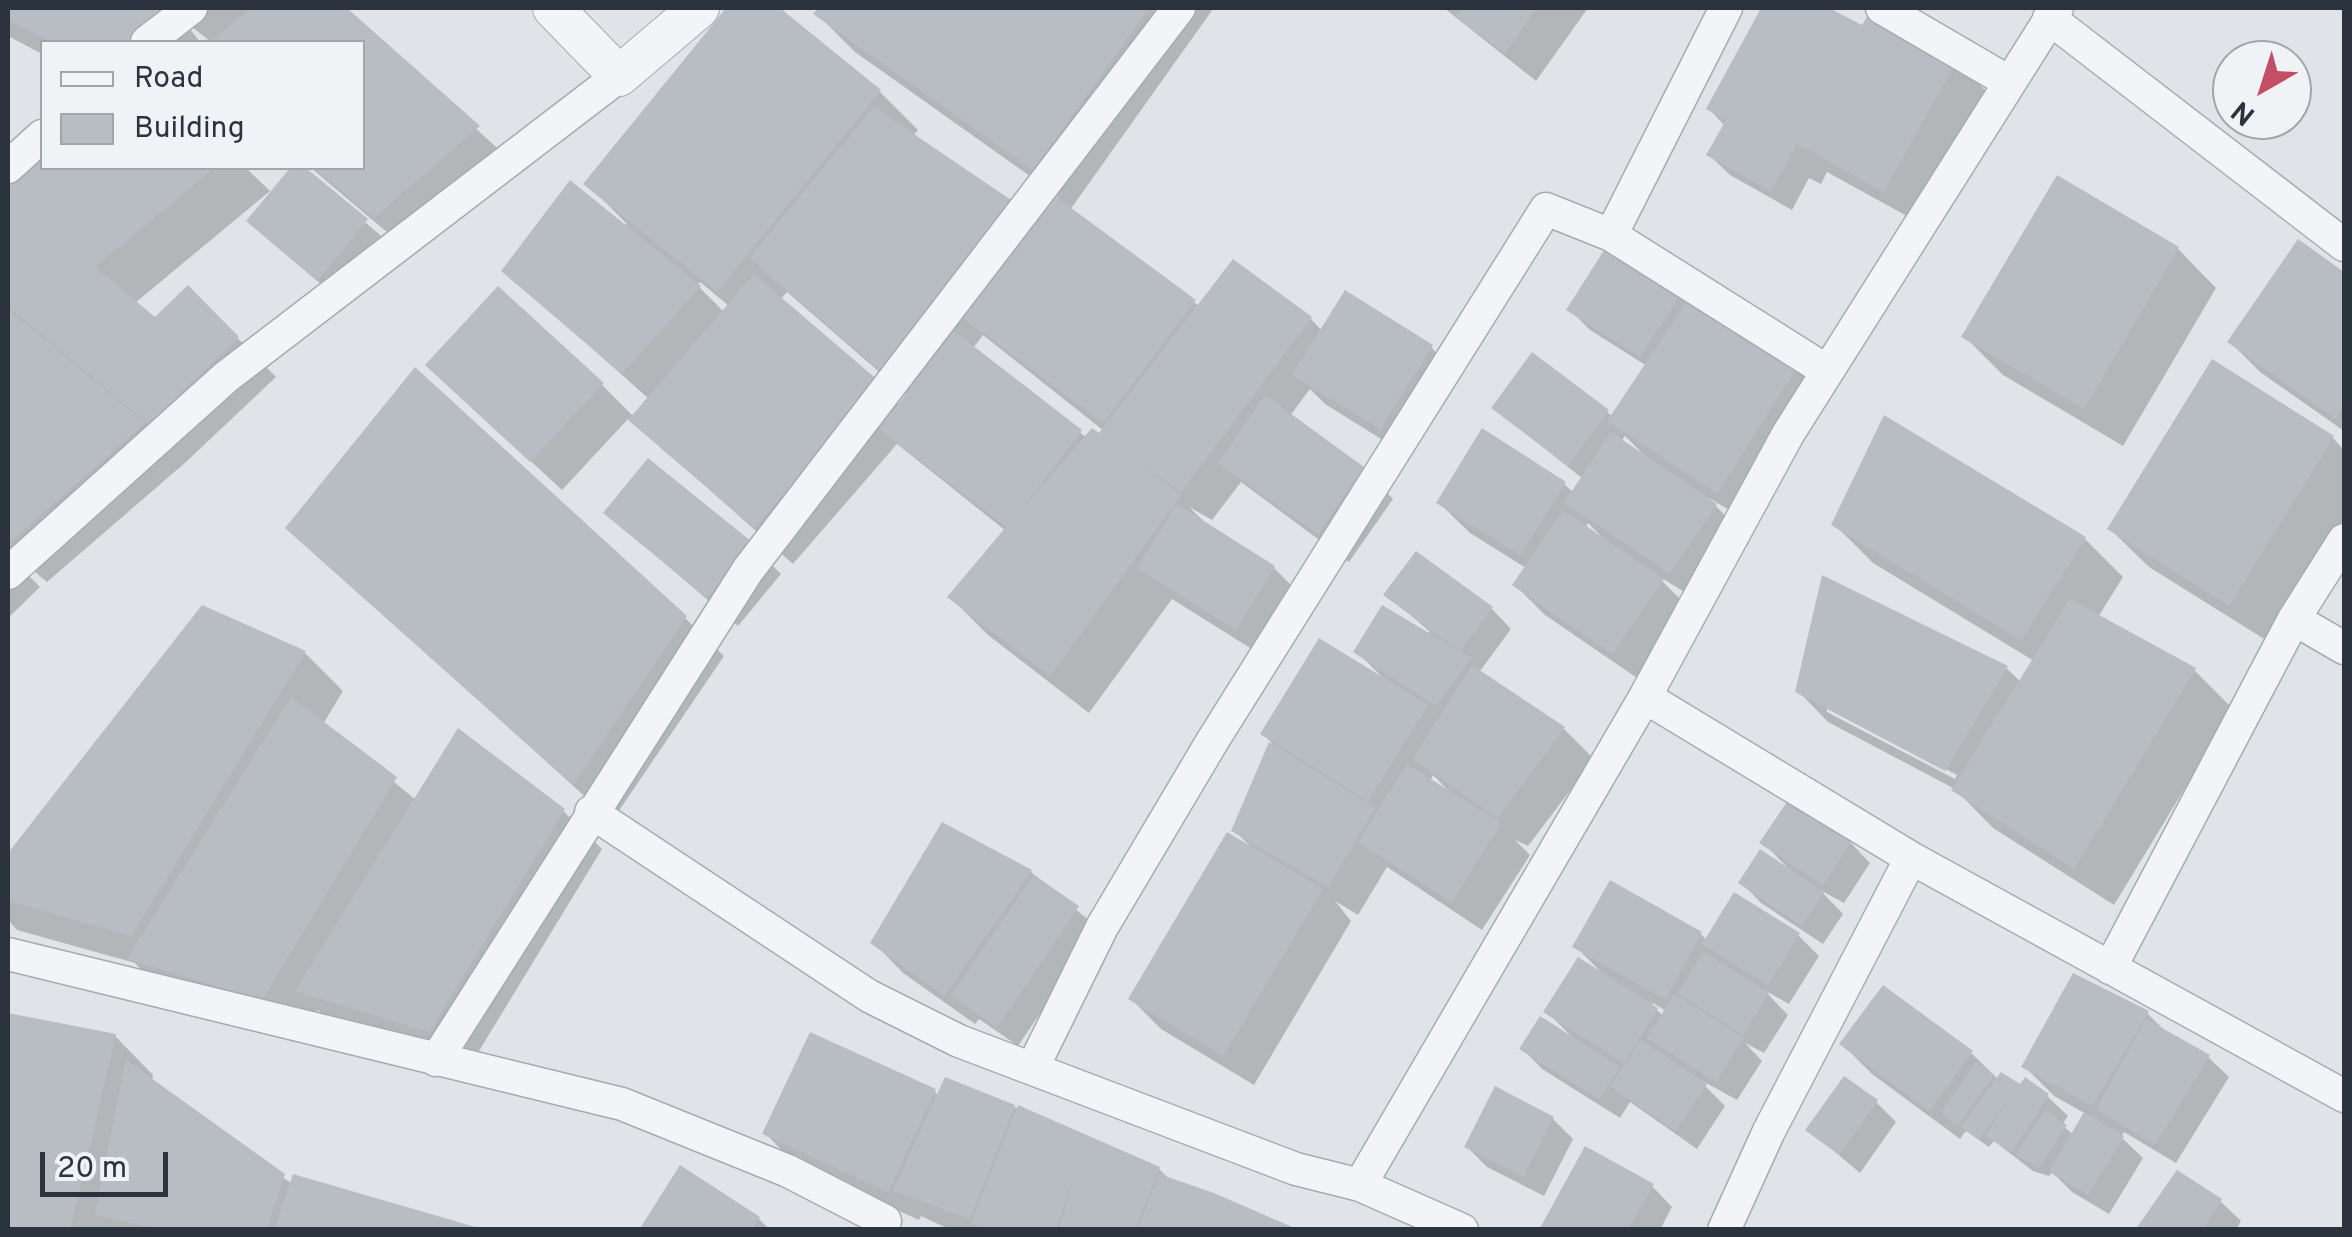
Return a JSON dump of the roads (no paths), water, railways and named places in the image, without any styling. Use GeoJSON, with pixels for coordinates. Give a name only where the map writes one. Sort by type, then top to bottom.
{"type":"FeatureCollection","features":[{"type":"Feature","properties":{"kind":"street"},"geometry":{"type":"LineString","coordinates":[[150,40],[191,8]]}},
{"type":"Feature","properties":{"kind":"street"},"geometry":{"type":"LineString","coordinates":[[553,8],[619,76]]}},
{"type":"Feature","properties":{"kind":"street"},"geometry":{"type":"LineString","coordinates":[[8,574],[226,376],[619,76],[699,8]]}},
{"type":"Feature","properties":{"kind":"street"},"geometry":{"type":"LineString","coordinates":[[436,1060],[748,570],[1178,8]]}},
{"type":"Feature","properties":{"kind":"street"},"geometry":{"type":"LineString","coordinates":[[1611,235],[1726,8]]}},
{"type":"Feature","properties":{"kind":"street"},"geometry":{"type":"LineString","coordinates":[[1882,8],[2009,82]]}},
{"type":"Feature","properties":{"kind":"street"},"geometry":{"type":"LineString","coordinates":[[1360,1185],[1645,697],[1827,371],[2053,13],[2344,246]]}},
{"type":"Feature","properties":{"kind":"street"},"geometry":{"type":"LineString","coordinates":[[8,168],[40,138]]}},
{"type":"Feature","properties":{"kind":"street"},"geometry":{"type":"LineString","coordinates":[[1033,1067],[1102,926],[1213,740],[1546,210],[1611,235],[1827,371]]}},
{"type":"Feature","properties":{"kind":"street"},"geometry":{"type":"LineString","coordinates":[[2110,968],[2294,619],[2344,540]]}},
{"type":"Feature","properties":{"kind":"street"},"geometry":{"type":"LineString","coordinates":[[2294,619],[2344,648]]}},
{"type":"Feature","properties":{"kind":"street"},"geometry":{"type":"LineString","coordinates":[[1645,697],[1911,858],[2344,1096]]}},
{"type":"Feature","properties":{"kind":"street"},"geometry":{"type":"LineString","coordinates":[[591,812],[870,996],[959,1041],[1296,1169],[1360,1185],[1462,1230]]}},
{"type":"Feature","properties":{"kind":"street"},"geometry":{"type":"LineString","coordinates":[[1738,1225],[1769,1131],[1911,858]]}},
{"type":"Feature","properties":{"kind":"street"},"geometry":{"type":"LineString","coordinates":[[8,954],[622,1104],[788,1171],[884,1221]]}}]}
